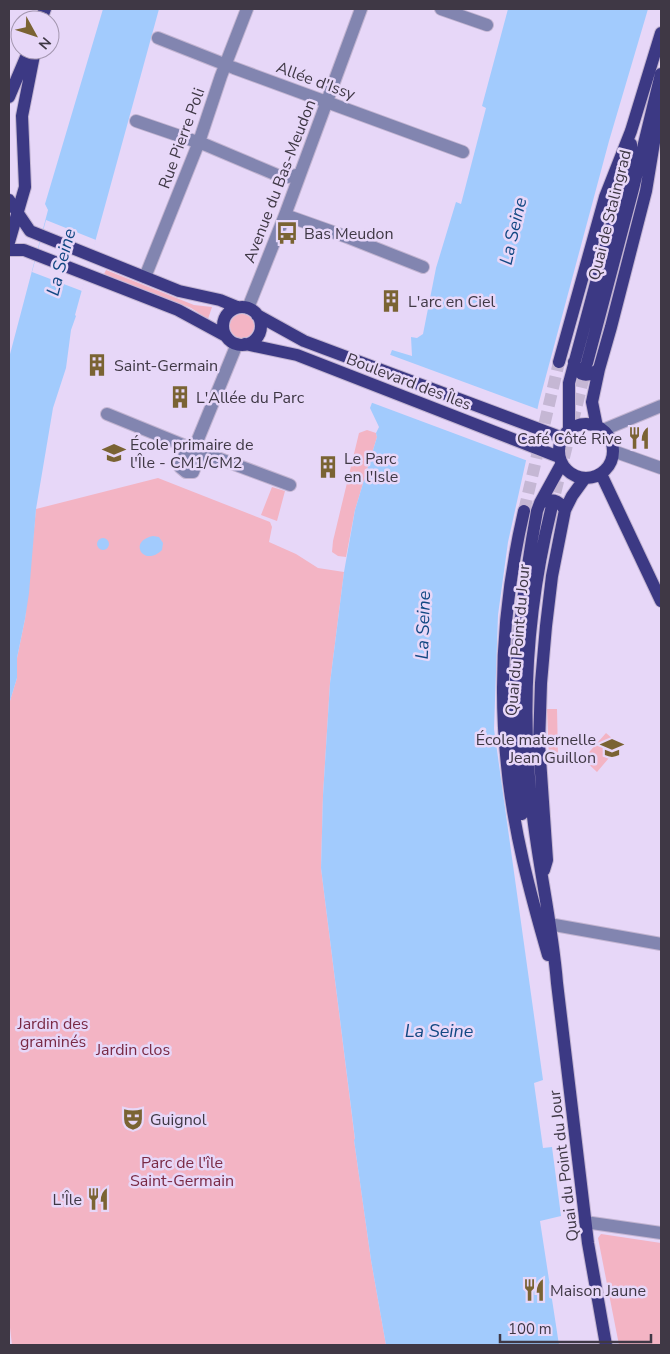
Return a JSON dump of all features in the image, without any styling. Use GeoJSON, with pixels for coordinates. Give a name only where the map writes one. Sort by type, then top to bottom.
{"type":"FeatureCollection","features":[{"type":"Feature","properties":{"kind":"main road","name":"Quai de Stalingrad"},"geometry":{"type":"LineString","coordinates":[[631,131],[661,33]]}},
{"type":"Feature","properties":{"kind":"main road"},"geometry":{"type":"LineString","coordinates":[[9,97],[25,60]]}},
{"type":"Feature","properties":{"kind":"main road"},"geometry":{"type":"LineString","coordinates":[[9,242],[26,180],[21,132],[22,116],[33,60]]}},
{"type":"Feature","properties":{"kind":"main road","name":"Quai de Stalingrad"},"geometry":{"type":"LineString","coordinates":[[587,363],[661,74]]}},
{"type":"Feature","properties":{"kind":"main road"},"geometry":{"type":"LineString","coordinates":[[560,460],[571,474],[585,478],[601,474],[611,460],[612,443],[600,428],[592,402],[646,191],[661,100]]}},
{"type":"Feature","properties":{"kind":"main road"},"geometry":{"type":"LineString","coordinates":[[559,362],[605,197],[631,131]]}},
{"type":"Feature","properties":{"kind":"main road"},"geometry":{"type":"LineString","coordinates":[[521,853],[525,843],[516,748],[516,686],[530,549],[560,460],[560,444],[566,434],[570,383],[574,362],[631,153],[631,131]]}},
{"type":"Feature","properties":{"kind":"main road","name":"Boulevard des Îles"},"geometry":{"type":"LineString","coordinates":[[9,200],[30,231],[179,291],[220,300],[247,310],[276,324],[304,341],[538,428],[566,434]]}},
{"type":"Feature","properties":{"kind":"main road"},"geometry":{"type":"LineString","coordinates":[[9,250],[24,250],[178,310],[208,328],[241,344],[251,342],[259,333],[260,320],[247,310],[231,310],[223,322],[223,330],[226,336]]}},
{"type":"Feature","properties":{"kind":"main road","name":"Boulevard des Îles"},"geometry":{"type":"LineString","coordinates":[[241,344],[297,355],[533,446],[560,460]]}},
{"type":"Feature","properties":{"kind":"main road"},"geometry":{"type":"LineString","coordinates":[[574,362],[576,369],[583,374],[591,375],[599,369]]}},
{"type":"Feature","properties":{"kind":"main road"},"geometry":{"type":"LineString","coordinates":[[566,434],[583,424],[600,428]]}},
{"type":"Feature","properties":{"kind":"main road"},"geometry":{"type":"LineString","coordinates":[[601,474],[661,601]]}},
{"type":"Feature","properties":{"kind":"main road"},"geometry":{"type":"LineString","coordinates":[[541,880],[547,860],[539,752],[541,683],[552,576],[565,510],[585,478]]}},
{"type":"Feature","properties":{"kind":"main road"},"geometry":{"type":"LineString","coordinates":[[545,506],[546,500],[555,500],[562,504],[565,510]]}},
{"type":"Feature","properties":{"kind":"main road","name":"Quai du Point du Jour"},"geometry":{"type":"LineString","coordinates":[[545,506],[527,675],[528,766],[541,880],[554,951],[585,1222],[606,1345]]}},
{"type":"Feature","properties":{"kind":"main road","name":"Quai du Point du Jour"},"geometry":{"type":"LineString","coordinates":[[524,511],[516,546],[508,608],[504,673],[504,726],[507,765],[521,853],[539,925],[557,983]]}},
{"type":"Feature","properties":{"kind":"street","name":"Rue Pierre Poli"},"geometry":{"type":"LineString","coordinates":[[144,277],[199,142],[225,65],[247,9]]}},
{"type":"Feature","properties":{"kind":"street","name":"Avenue du Bas-Meudon"},"geometry":{"type":"LineString","coordinates":[[247,310],[361,9]]}},
{"type":"Feature","properties":{"kind":"street"},"geometry":{"type":"LineString","coordinates":[[441,9],[487,25]]}},
{"type":"Feature","properties":{"kind":"street","name":"Allée d'Issy"},"geometry":{"type":"LineString","coordinates":[[158,38],[225,65],[463,152]]}},
{"type":"Feature","properties":{"kind":"street"},"geometry":{"type":"LineString","coordinates":[[136,121],[199,142],[277,175],[288,177],[300,174]]}},
{"type":"Feature","properties":{"kind":"street"},"geometry":{"type":"LineString","coordinates":[[277,175],[284,183],[290,199]]}},
{"type":"Feature","properties":{"kind":"street"},"geometry":{"type":"LineString","coordinates":[[284,215],[348,237],[423,267]]}},
{"type":"Feature","properties":{"kind":"street"},"geometry":{"type":"LineString","coordinates":[[195,449],[241,344]]}},
{"type":"Feature","properties":{"kind":"street"},"geometry":{"type":"LineString","coordinates":[[600,428],[661,406]]}},
{"type":"Feature","properties":{"kind":"street"},"geometry":{"type":"LineString","coordinates":[[107,414],[290,485]]}},
{"type":"Feature","properties":{"kind":"street"},"geometry":{"type":"LineString","coordinates":[[613,451],[661,468]]}},
{"type":"Feature","properties":{"kind":"street"},"geometry":{"type":"LineString","coordinates":[[550,924],[661,944]]}},
{"type":"Feature","properties":{"kind":"street"},"geometry":{"type":"LineString","coordinates":[[585,1222],[661,1233]]}},
{"type":"Feature","properties":{"kind":"green space"},"geometry":{"type":"Polygon","coordinates":[[[106,270],[194,305],[212,307],[208,319],[191,308],[104,274],[106,270]]]}},
{"type":"Feature","properties":{"kind":"green space"},"geometry":{"type":"Polygon","coordinates":[[[242,314],[247,315],[253,321],[253,331],[247,337],[242,338],[237,337],[231,331],[230,326],[231,321],[237,315],[242,314]]]}},
{"type":"Feature","properties":{"kind":"green space"},"geometry":{"type":"Polygon","coordinates":[[[367,430],[376,433],[377,437],[355,510],[346,557],[338,556],[332,552],[333,541],[359,433],[367,430]]]}},
{"type":"Feature","properties":{"kind":"green space","name":"Parc de l'île Saint-Germain"},"geometry":{"type":"Polygon","coordinates":[[[158,478],[270,522],[272,527],[269,542],[296,554],[318,568],[344,572],[330,683],[323,795],[321,868],[354,1140],[371,1260],[386,1345],[12,1345],[9,1319],[9,704],[17,678],[17,658],[25,619],[36,509],[158,478]]]}},
{"type":"Feature","properties":{"kind":"green space"},"geometry":{"type":"Polygon","coordinates":[[[272,487],[285,491],[277,521],[261,515],[272,487]]]}},
{"type":"Feature","properties":{"kind":"green space"},"geometry":{"type":"Polygon","coordinates":[[[547,709],[557,709],[558,756],[549,757],[547,709]]]}},
{"type":"Feature","properties":{"kind":"green space"},"geometry":{"type":"Polygon","coordinates":[[[606,733],[620,745],[597,772],[583,759],[606,733]]]}},
{"type":"Feature","properties":{"kind":"green space"},"geometry":{"type":"Polygon","coordinates":[[[601,1234],[661,1243],[661,1345],[619,1345],[598,1238],[601,1234]]]}},
{"type":"Feature","properties":{"kind":"water","name":"La Seine"},"geometry":{"type":"Polygon","coordinates":[[[103,9],[159,9],[71,330],[66,368],[53,408],[36,509],[29,593],[17,658],[17,678],[9,704],[9,358],[48,210],[45,204],[103,9]]]}},
{"type":"Feature","properties":{"kind":"water","name":"La Seine"},"geometry":{"type":"Polygon","coordinates":[[[508,9],[648,9],[609,141],[539,402],[508,542],[498,615],[494,729],[543,1080],[534,1083],[543,1148],[552,1147],[561,1216],[540,1221],[559,1345],[386,1345],[371,1260],[354,1140],[321,868],[323,795],[330,683],[344,572],[355,510],[379,427],[370,408],[392,350],[412,356],[411,337],[417,338],[423,334],[436,268],[456,202],[461,204],[486,108],[482,106],[508,9]]]}},
{"type":"Feature","properties":{"kind":"water"},"geometry":{"type":"Polygon","coordinates":[[[153,536],[159,537],[163,543],[162,550],[155,555],[144,555],[141,552],[141,543],[153,536]]]}},
{"type":"Feature","properties":{"kind":"water"},"geometry":{"type":"Polygon","coordinates":[[[101,538],[105,538],[109,544],[105,550],[101,550],[97,546],[97,542],[101,538]]]}},
{"type":"Feature","properties":{"kind":"pier"},"geometry":{"type":"Polygon","coordinates":[[[46,220],[96,240],[82,291],[32,272],[46,220]]]}},
{"type":"Feature","properties":{"kind":"pier"},"geometry":{"type":"Polygon","coordinates":[[[388,354],[540,410],[528,461],[370,402],[388,354]]]}},
{"type":"Feature","properties":{"kind":"tunnel"},"geometry":{"type":"LineString","coordinates":[[524,511],[559,362]]}},
{"type":"Feature","properties":{"kind":"tunnel"},"geometry":{"type":"LineString","coordinates":[[551,510],[587,364]]}},
{"type":"Feature","properties":{"kind":"place","name":"Bas Meudon"},"geometry":{"type":"Point","coordinates":[287,233]}},
{"type":"Feature","properties":{"kind":"place","name":"L'arc en Ciel"},"geometry":{"type":"Point","coordinates":[391,301]}},
{"type":"Feature","properties":{"kind":"place","name":"Saint-Germain"},"geometry":{"type":"Point","coordinates":[97,365]}},
{"type":"Feature","properties":{"kind":"place","name":"L'Allée du Parc"},"geometry":{"type":"Point","coordinates":[180,397]}},
{"type":"Feature","properties":{"kind":"place","name":"Café Côté Rive"},"geometry":{"type":"Point","coordinates":[639,438]}},
{"type":"Feature","properties":{"kind":"place","name":"École primaire de l'Île - CM1/CM2"},"geometry":{"type":"Point","coordinates":[114,453]}},
{"type":"Feature","properties":{"kind":"place","name":"Le Parc en l'Isle"},"geometry":{"type":"Point","coordinates":[328,467]}},
{"type":"Feature","properties":{"kind":"place","name":"École maternelle Jean Guillon"},"geometry":{"type":"Point","coordinates":[612,748]}},
{"type":"Feature","properties":{"kind":"place","name":"Guignol"},"geometry":{"type":"Point","coordinates":[133,1119]}},
{"type":"Feature","properties":{"kind":"place","name":"L'Île"},"geometry":{"type":"Point","coordinates":[98,1199]}},
{"type":"Feature","properties":{"kind":"place","name":"Maison Jaune"},"geometry":{"type":"Point","coordinates":[534,1290]}},
{"type":"Feature","properties":{"kind":"park label","name":"Jardin des graminés"},"geometry":{"type":"Point","coordinates":[53,1032]}},
{"type":"Feature","properties":{"kind":"park label","name":"Jardin clos"},"geometry":{"type":"Point","coordinates":[133,1049]}}]}
